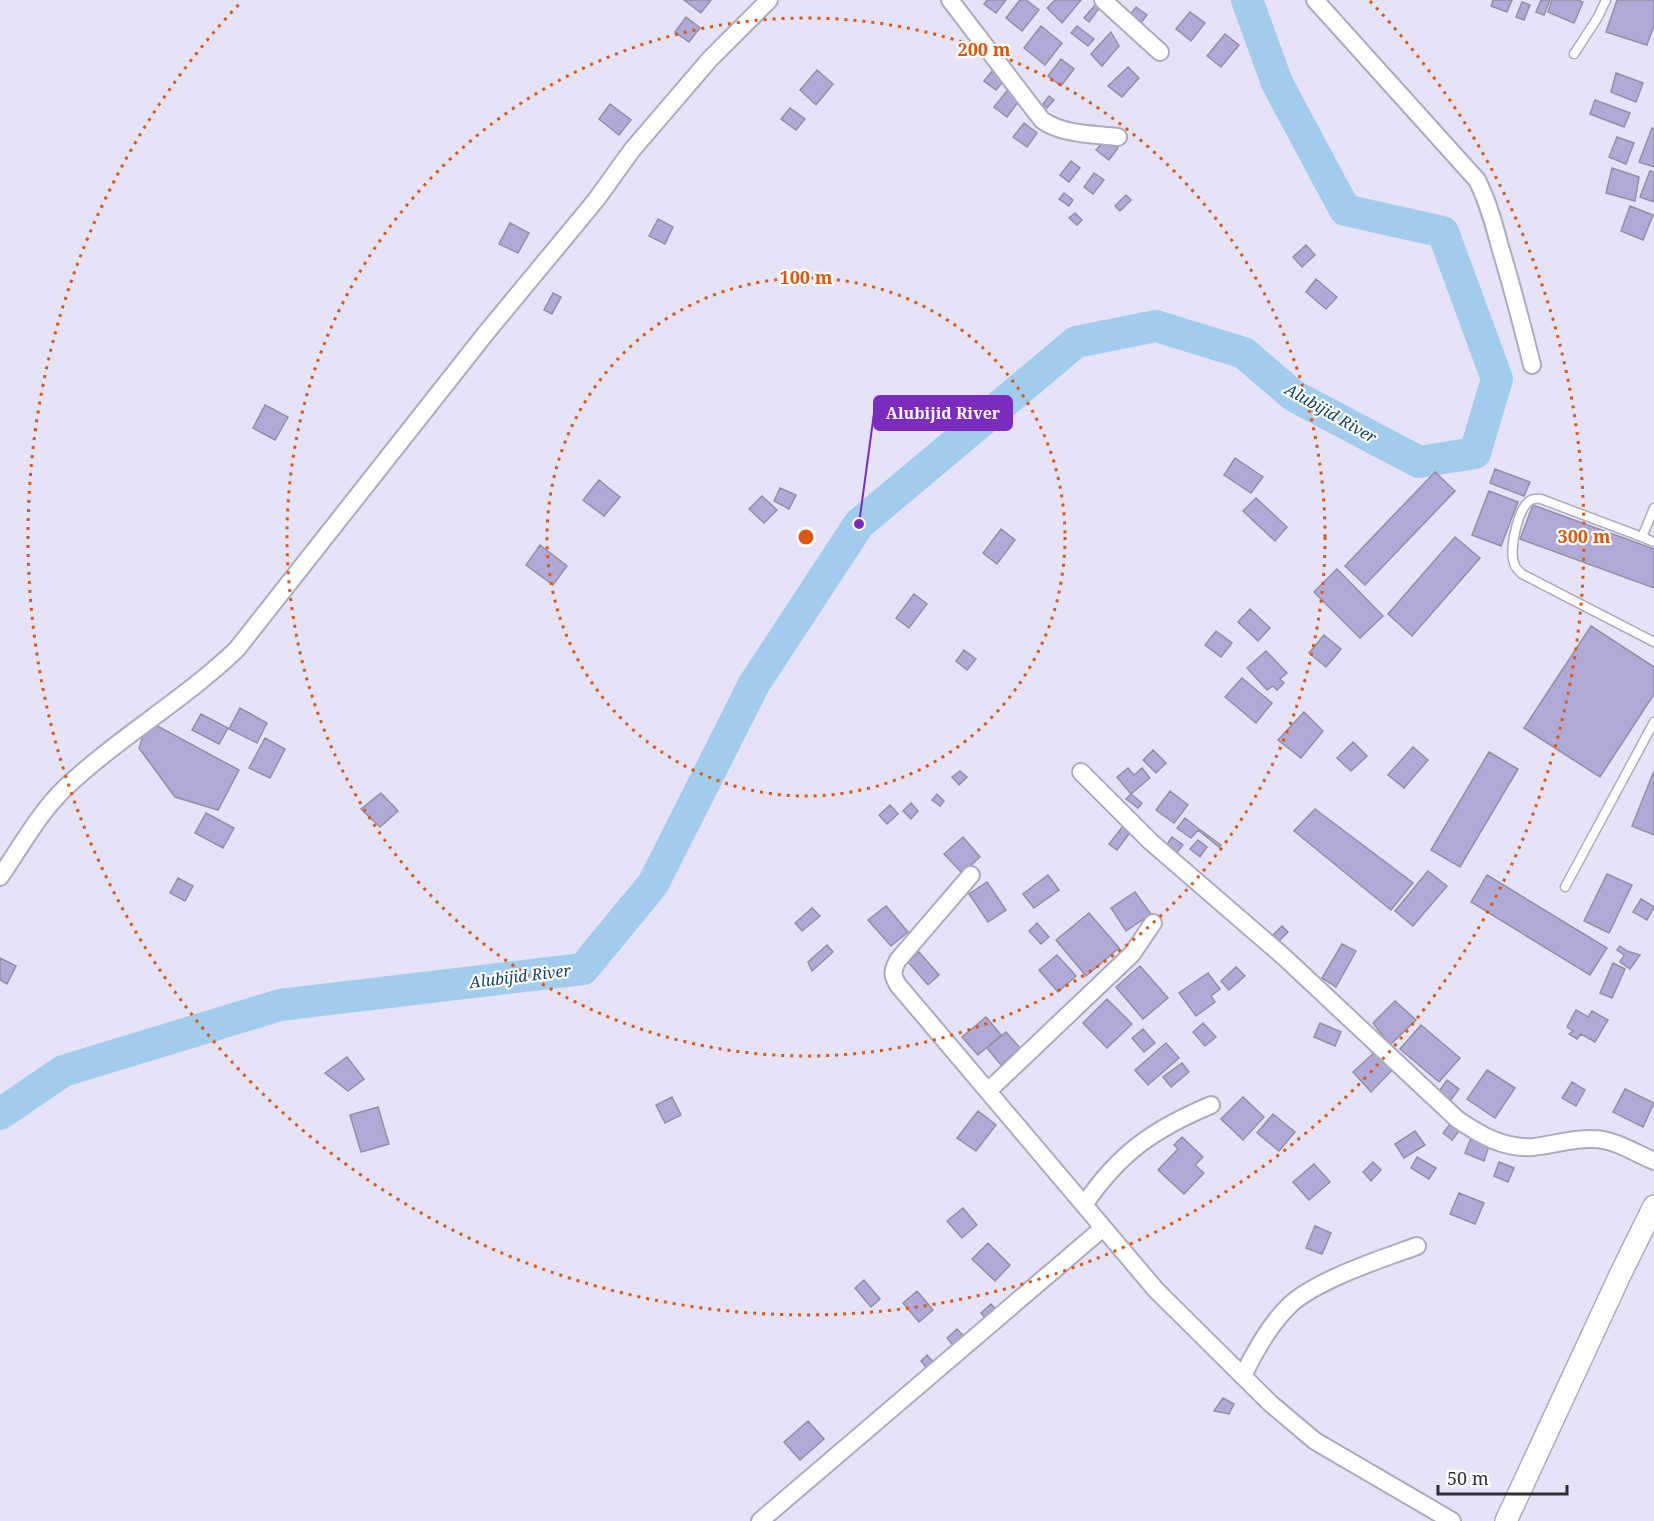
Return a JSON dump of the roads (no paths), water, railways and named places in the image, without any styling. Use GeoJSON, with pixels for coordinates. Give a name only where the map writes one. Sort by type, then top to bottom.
{"type":"FeatureCollection","features":[{"type":"Feature","properties":{"kind":"street"},"geometry":{"type":"LineString","coordinates":[[0,877],[46,810],[64,789],[237,649],[486,333],[596,200],[632,150],[710,59],[769,0]]}},
{"type":"Feature","properties":{"kind":"street"},"geometry":{"type":"LineString","coordinates":[[950,0],[1042,120],[1061,130],[1118,137]]}},
{"type":"Feature","properties":{"kind":"street"},"geometry":{"type":"LineString","coordinates":[[1103,0],[1160,52]]}},
{"type":"Feature","properties":{"kind":"street"},"geometry":{"type":"LineString","coordinates":[[1315,0],[1477,180],[1493,220],[1532,365]]}},
{"type":"Feature","properties":{"kind":"street"},"geometry":{"type":"LineString","coordinates":[[1081,772],[1151,842],[1284,957],[1382,1051],[1466,1126],[1490,1140],[1517,1147],[1593,1139],[1605,1140],[1654,1161]]}},
{"type":"Feature","properties":{"kind":"street"},"geometry":{"type":"LineString","coordinates":[[971,875],[892,969],[898,986],[1156,1290],[1270,1403],[1315,1441],[1452,1521]]}},
{"type":"Feature","properties":{"kind":"street"},"geometry":{"type":"LineString","coordinates":[[988,1091],[1132,954],[1153,923]]}},
{"type":"Feature","properties":{"kind":"street"},"geometry":{"type":"LineString","coordinates":[[1084,1206],[1101,1180],[1118,1162],[1151,1136],[1186,1116],[1211,1106]]}},
{"type":"Feature","properties":{"kind":"street"},"geometry":{"type":"LineString","coordinates":[[1506,1521],[1654,1206]]}},
{"type":"Feature","properties":{"kind":"street"},"geometry":{"type":"LineString","coordinates":[[759,1521],[1103,1228]]}},
{"type":"Feature","properties":{"kind":"street"},"geometry":{"type":"LineString","coordinates":[[1243,1376],[1257,1348],[1285,1310],[1299,1297],[1362,1266],[1417,1246]]}},
{"type":"Feature","properties":{"kind":"lane"},"geometry":{"type":"LineString","coordinates":[[1574,54],[1606,0]]}},
{"type":"Feature","properties":{"kind":"lane"},"geometry":{"type":"LineString","coordinates":[[1654,542],[1541,499],[1535,499],[1530,500],[1519,518],[1512,549],[1513,562],[1522,574],[1654,642]]}},
{"type":"Feature","properties":{"kind":"lane"},"geometry":{"type":"LineString","coordinates":[[1642,537],[1654,508]]}},
{"type":"Feature","properties":{"kind":"lane"},"geometry":{"type":"LineString","coordinates":[[1565,887],[1654,722]]}},
{"type":"Feature","properties":{"kind":"waterway","name":"Alubijid River"},"geometry":{"type":"LineString","coordinates":[[0,1114],[63,1071],[280,1005],[583,969],[653,884],[754,684],[859,524],[1076,342],[1156,326],[1244,353],[1294,396],[1419,462],[1475,453],[1497,379],[1443,232],[1345,210],[1277,83],[1247,0]]}},
{"type":"Feature","properties":{"kind":"place","name":"Alubijid River"},"geometry":{"type":"Point","coordinates":[859,524]}}]}
